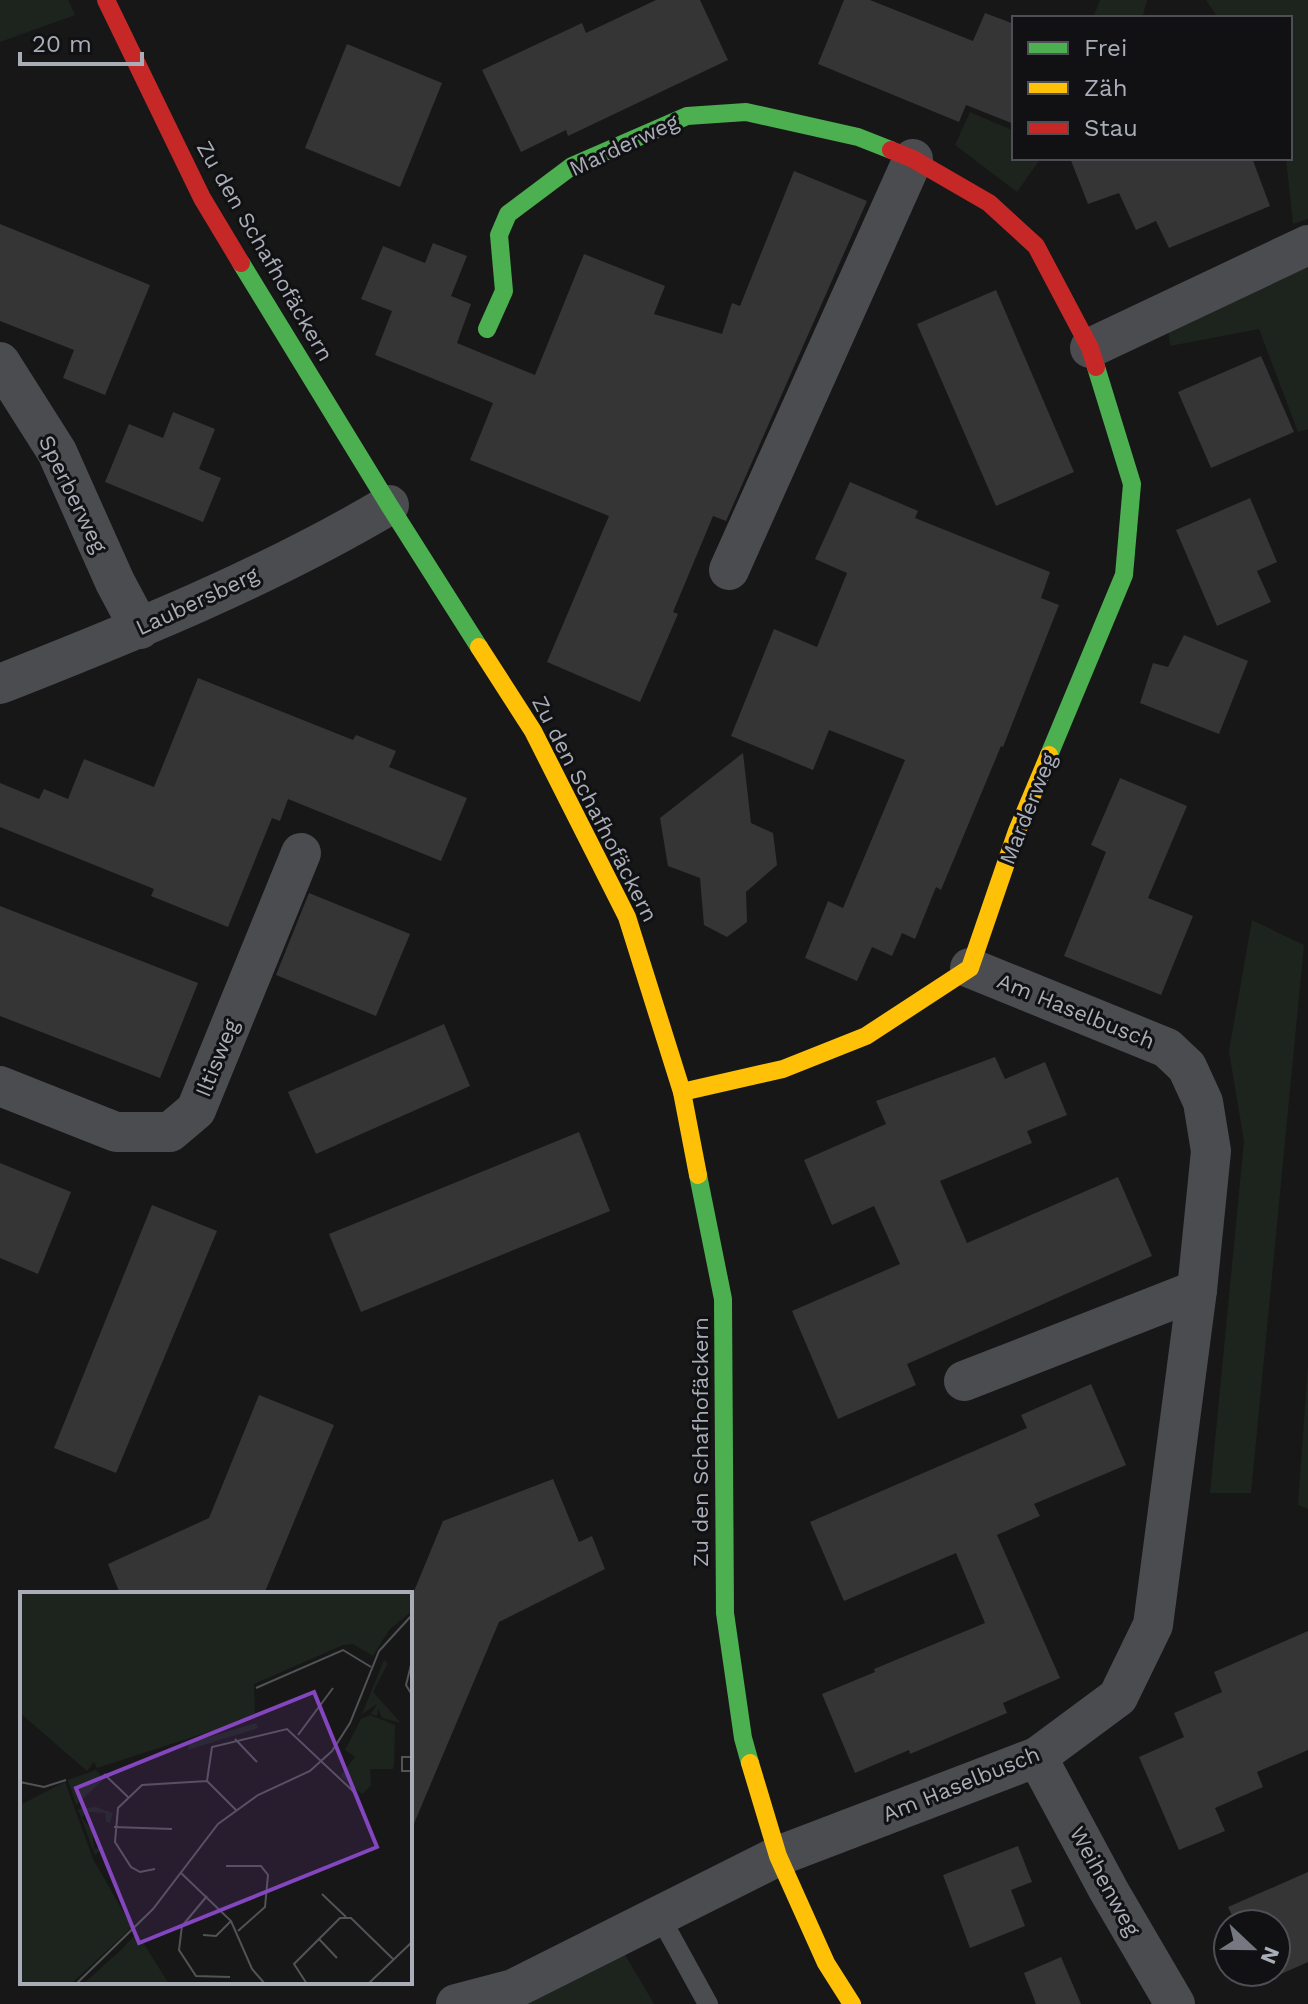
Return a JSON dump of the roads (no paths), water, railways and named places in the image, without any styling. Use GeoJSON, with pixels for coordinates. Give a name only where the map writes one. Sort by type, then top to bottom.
{"type":"FeatureCollection","features":[{"type":"Feature","properties":{"kind":"street","name":"Zu den Schafhofäckern"},"geometry":{"type":"LineString","coordinates":[[106,0],[202,198],[389,505],[533,731],[627,917],[682,1092],[723,1299],[725,1613],[743,1738],[778,1856],[826,1963],[852,2004]]}},
{"type":"Feature","properties":{"kind":"street","name":"Marderweg"},"geometry":{"type":"LineString","coordinates":[[487,329],[504,291],[499,235],[508,214],[572,166],[687,116],[746,112],[858,137],[913,159],[989,203],[1036,246],[1090,348],[1132,484],[1124,575],[1017,831],[970,968]]}},
{"type":"Feature","properties":{"kind":"street"},"geometry":{"type":"LineString","coordinates":[[729,570],[913,159]]}},
{"type":"Feature","properties":{"kind":"street"},"geometry":{"type":"LineString","coordinates":[[1090,348],[1308,245]]}},
{"type":"Feature","properties":{"kind":"street","name":"Sperberweg"},"geometry":{"type":"LineString","coordinates":[[0,362],[57,452],[115,582],[140,629]]}},
{"type":"Feature","properties":{"kind":"street","name":"Laubersberg"},"geometry":{"type":"LineString","coordinates":[[0,684],[140,629],[325,541],[389,505]]}},
{"type":"Feature","properties":{"kind":"street","name":"Iltisweg"},"geometry":{"type":"LineString","coordinates":[[0,1086],[116,1132],[170,1132],[196,1110],[301,853]]}},
{"type":"Feature","properties":{"kind":"street"},"geometry":{"type":"LineString","coordinates":[[682,1092],[783,1069],[866,1036],[970,968]]}},
{"type":"Feature","properties":{"kind":"street","name":"Am Haselbusch"},"geometry":{"type":"LineString","coordinates":[[456,2004],[513,1989],[578,1947],[659,1915],[778,1856],[1037,1757],[1118,1697],[1153,1625],[1197,1290],[1211,1151],[1203,1102],[1187,1067],[1167,1048],[970,968]]}},
{"type":"Feature","properties":{"kind":"street"},"geometry":{"type":"LineString","coordinates":[[964,1381],[1197,1290]]}},
{"type":"Feature","properties":{"kind":"street","name":"Weihenweg"},"geometry":{"type":"LineString","coordinates":[[1037,1757],[1109,1891],[1175,2004]]}},
{"type":"Feature","properties":{"kind":"lane"},"geometry":{"type":"LineString","coordinates":[[659,1915],[708,2004]]}}]}
